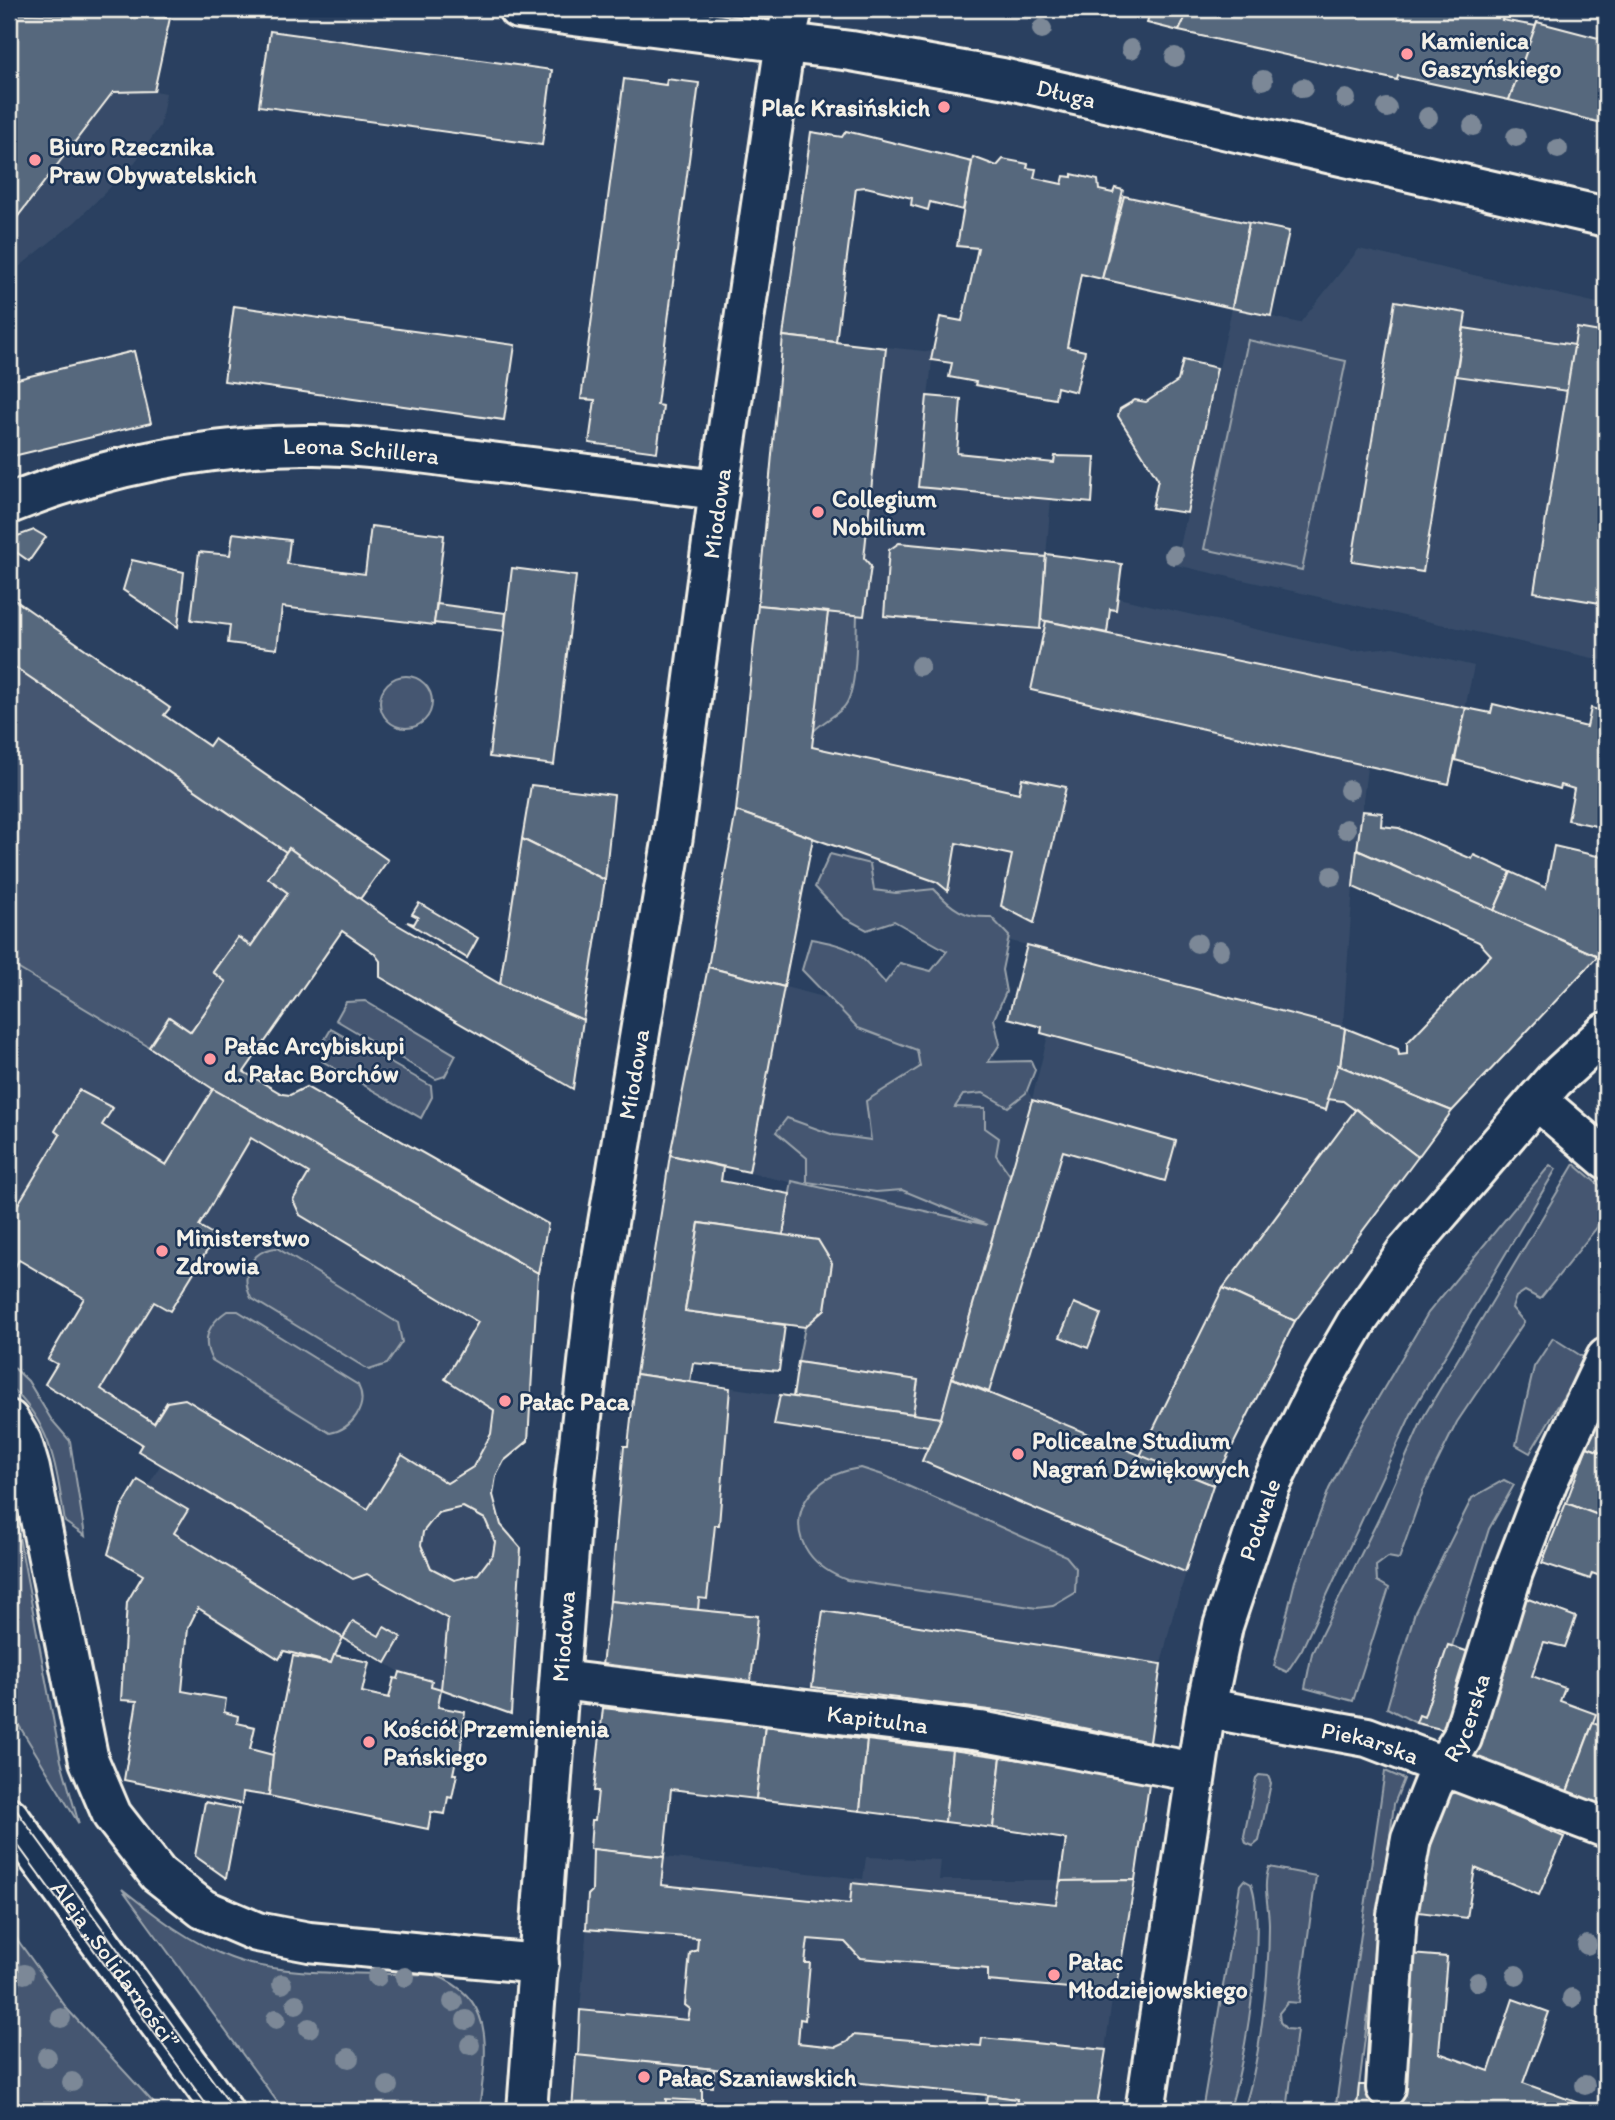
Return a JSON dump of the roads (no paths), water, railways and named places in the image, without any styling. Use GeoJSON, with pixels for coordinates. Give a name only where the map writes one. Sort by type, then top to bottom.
{"type":"FeatureCollection","features":[{"type":"Feature","properties":{"kind":"street","name":"Długa"},"geometry":{"type":"LineString","coordinates":[[518,9],[789,26],[851,51],[1002,78],[1606,217]]}},
{"type":"Feature","properties":{"kind":"street","name":"Miodowa"},"geometry":{"type":"LineString","coordinates":[[527,2111],[574,1484],[595,1300],[673,836],[719,490],[789,26]]}},
{"type":"Feature","properties":{"kind":"street","name":"Leona Schillera"},"geometry":{"type":"LineString","coordinates":[[9,504],[98,474],[150,462],[258,447],[314,445],[394,449],[719,490]]}},
{"type":"Feature","properties":{"kind":"street","name":"Podwale"},"geometry":{"type":"LineString","coordinates":[[1145,2111],[1206,1708],[1223,1626],[1270,1486],[1316,1392],[1356,1323],[1405,1253],[1537,1100],[1606,1032]]}},
{"type":"Feature","properties":{"kind":"street"},"geometry":{"type":"LineString","coordinates":[[1537,1100],[1606,1159]]}},
{"type":"Feature","properties":{"kind":"street","name":"Rycerska"},"geometry":{"type":"LineString","coordinates":[[1386,2088],[1397,1924],[1404,1877],[1421,1811],[1462,1738],[1513,1572],[1548,1481],[1606,1358]]}},
{"type":"Feature","properties":{"kind":"street"},"geometry":{"type":"LineString","coordinates":[[9,1420],[22,1442],[30,1469],[89,1761],[112,1815],[150,1866],[178,1892],[203,1909],[257,1932],[309,1942],[539,1964]]}},
{"type":"Feature","properties":{"kind":"street","name":"Kapitulna"},"geometry":{"type":"LineString","coordinates":[[560,1680],[980,1731],[1195,1772]]}},
{"type":"Feature","properties":{"kind":"street","name":"Piekarska"},"geometry":{"type":"LineString","coordinates":[[1206,1708],[1367,1737],[1606,1828]]}},
{"type":"Feature","properties":{"kind":"street","name":"Aleja „Solidarności”"},"geometry":{"type":"LineString","coordinates":[[9,1817],[223,2111]]}},
{"type":"Feature","properties":{"kind":"tram line"},"geometry":{"type":"LineString","coordinates":[[9,1800],[235,2111]]}},
{"type":"Feature","properties":{"kind":"tram line"},"geometry":{"type":"LineString","coordinates":[[9,1833],[211,2111]]}},
{"type":"Feature","properties":{"kind":"place","name":"Kamienica Gaszyńskiego"},"geometry":{"type":"Point","coordinates":[1407,54]}},
{"type":"Feature","properties":{"kind":"place","name":"Plac Krasińskich"},"geometry":{"type":"Point","coordinates":[944,107]}},
{"type":"Feature","properties":{"kind":"place","name":"Biuro Rzecznika Praw Obywatelskich"},"geometry":{"type":"Point","coordinates":[35,160]}},
{"type":"Feature","properties":{"kind":"place","name":"Collegium Nobilium"},"geometry":{"type":"Point","coordinates":[818,512]}},
{"type":"Feature","properties":{"kind":"place","name":"Pałac Arcybiskupi d. Pałac Borchów"},"geometry":{"type":"Point","coordinates":[210,1059]}},
{"type":"Feature","properties":{"kind":"place","name":"Ministerstwo Zdrowia"},"geometry":{"type":"Point","coordinates":[162,1251]}},
{"type":"Feature","properties":{"kind":"place","name":"Pałac Paca"},"geometry":{"type":"Point","coordinates":[505,1401]}},
{"type":"Feature","properties":{"kind":"place","name":"Policealne Studium Nagrań Dźwiękowych"},"geometry":{"type":"Point","coordinates":[1018,1454]}},
{"type":"Feature","properties":{"kind":"place","name":"Kościół Przemienienia Pańskiego"},"geometry":{"type":"Point","coordinates":[369,1742]}},
{"type":"Feature","properties":{"kind":"place","name":"Pałac Młodziejowskiego"},"geometry":{"type":"Point","coordinates":[1054,1975]}},
{"type":"Feature","properties":{"kind":"place","name":"Pałac Szaniawskich"},"geometry":{"type":"Point","coordinates":[644,2077]}}]}
